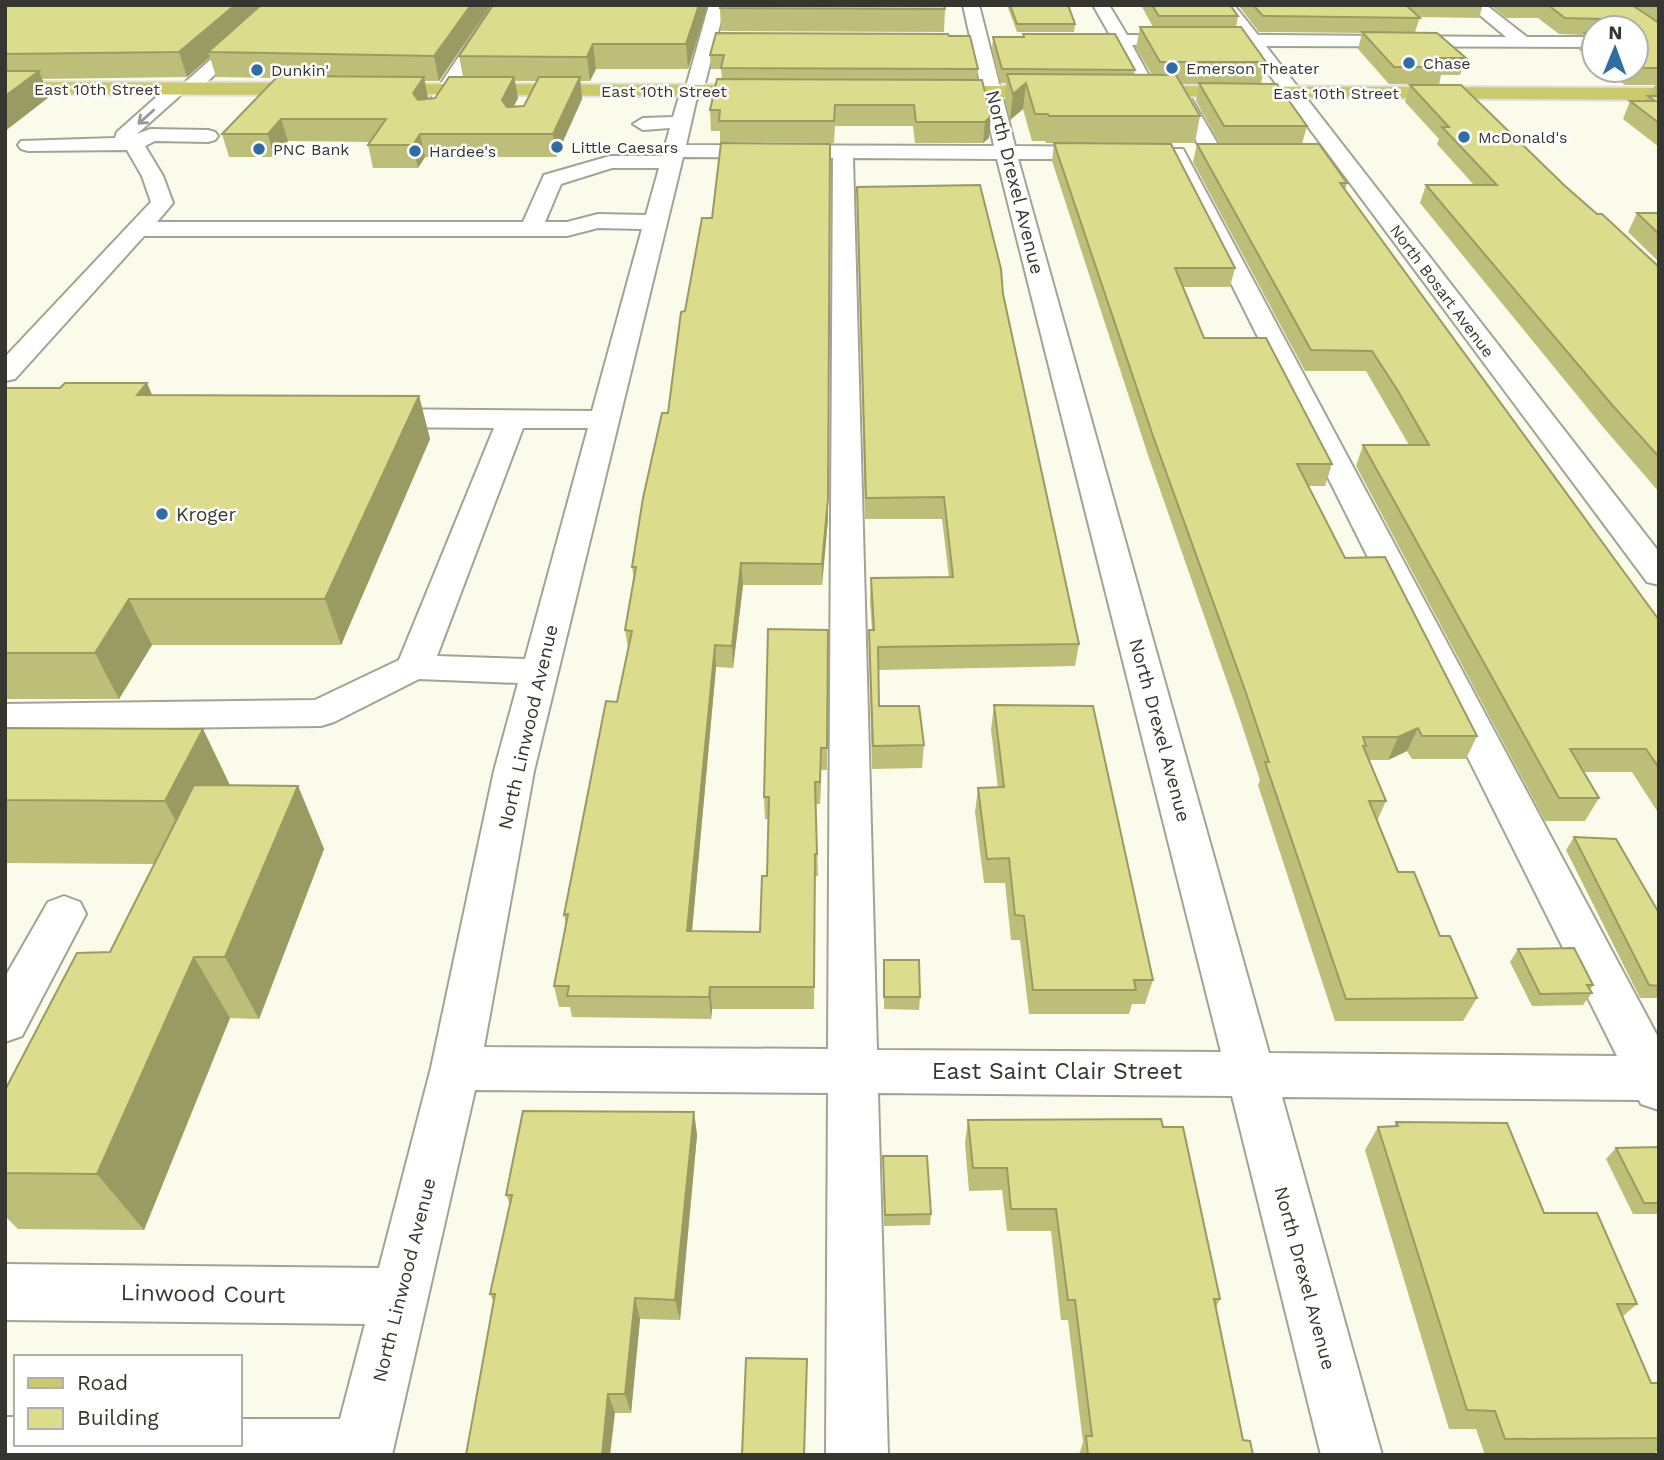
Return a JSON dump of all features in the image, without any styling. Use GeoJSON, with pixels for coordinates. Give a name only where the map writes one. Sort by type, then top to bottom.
{"type":"FeatureCollection","features":[{"type":"Feature","properties":{"kind":"main road","name":"East 10th Street"},"geometry":{"type":"LineString","coordinates":[[5,88],[534,90],[680,131],[786,91]]}},
{"type":"Feature","properties":{"kind":"main road"},"geometry":{"type":"LineString","coordinates":[[913,92],[1070,92]]}},
{"type":"Feature","properties":{"kind":"main road","name":"East 10th Street"},"geometry":{"type":"LineString","coordinates":[[1109,92],[1659,94]]}},
{"type":"Feature","properties":{"kind":"street"},"geometry":{"type":"LineString","coordinates":[[142,140],[187,89],[282,5]]}},
{"type":"Feature","properties":{"kind":"street"},"geometry":{"type":"LineString","coordinates":[[430,115],[501,5]]}},
{"type":"Feature","properties":{"kind":"street","name":"North Linwood Avenue"},"geometry":{"type":"LineString","coordinates":[[362,1453],[456,1068],[514,771],[680,131],[717,5]]}},
{"type":"Feature","properties":{"kind":"street","name":"North Drexel Avenue"},"geometry":{"type":"LineString","coordinates":[[971,5],[1006,152],[1352,1455]]}},
{"type":"Feature","properties":{"kind":"street"},"geometry":{"type":"LineString","coordinates":[[1101,5],[1149,92]]}},
{"type":"Feature","properties":{"kind":"street","name":"North Bosart Avenue"},"geometry":{"type":"LineString","coordinates":[[1226,5],[1659,575]]}},
{"type":"Feature","properties":{"kind":"street"},"geometry":{"type":"LineString","coordinates":[[1476,5],[1523,42]]}},
{"type":"Feature","properties":{"kind":"street"},"geometry":{"type":"LineString","coordinates":[[708,39],[730,39]]}},
{"type":"Feature","properties":{"kind":"street"},"geometry":{"type":"LineString","coordinates":[[960,40],[999,40]]}},
{"type":"Feature","properties":{"kind":"street"},"geometry":{"type":"LineString","coordinates":[[1080,40],[1580,42]]}},
{"type":"Feature","properties":{"kind":"street"},"geometry":{"type":"LineString","coordinates":[[523,112],[534,90]]}},
{"type":"Feature","properties":{"kind":"street"},"geometry":{"type":"LineString","coordinates":[[1179,93],[1213,153]]}},
{"type":"Feature","properties":{"kind":"street"},"geometry":{"type":"LineString","coordinates":[[57,122],[20,151],[208,136]]}},
{"type":"Feature","properties":{"kind":"street"},"geometry":{"type":"LineString","coordinates":[[643,124],[843,152],[1125,153]]}},
{"type":"Feature","properties":{"kind":"street"},"geometry":{"type":"LineString","coordinates":[[531,229],[552,180],[610,162],[680,131]]}},
{"type":"Feature","properties":{"kind":"street"},"geometry":{"type":"LineString","coordinates":[[5,373],[162,203],[142,140]]}},
{"type":"Feature","properties":{"kind":"street"},"geometry":{"type":"LineString","coordinates":[[843,152],[857,1455]]}},
{"type":"Feature","properties":{"kind":"street"},"geometry":{"type":"LineString","coordinates":[[1240,153],[1163,153],[1657,1081]]}},
{"type":"Feature","properties":{"kind":"street"},"geometry":{"type":"LineString","coordinates":[[1307,153],[1337,153]]}},
{"type":"Feature","properties":{"kind":"street"},"geometry":{"type":"LineString","coordinates":[[138,229],[567,229],[593,237],[654,230]]}},
{"type":"Feature","properties":{"kind":"street"},"geometry":{"type":"LineString","coordinates":[[342,417],[605,420]]}},
{"type":"Feature","properties":{"kind":"street"},"geometry":{"type":"LineString","coordinates":[[414,667],[512,419]]}},
{"type":"Feature","properties":{"kind":"street"},"geometry":{"type":"LineString","coordinates":[[5,717],[321,713],[414,667],[540,672]]}},
{"type":"Feature","properties":{"kind":"street"},"geometry":{"type":"LineString","coordinates":[[5,1022],[64,914]]}},
{"type":"Feature","properties":{"kind":"street","name":"East Saint Clair Street"},"geometry":{"type":"LineString","coordinates":[[456,1068],[1251,1073],[1657,1081]]}},
{"type":"Feature","properties":{"kind":"street","name":"Linwood Court"},"geometry":{"type":"LineString","coordinates":[[5,1292],[400,1296]]}},
{"type":"Feature","properties":{"kind":"street"},"geometry":{"type":"LineString","coordinates":[[5,1447],[362,1453]]}},
{"type":"Feature","properties":{"kind":"building"},"geometry":{"type":"Polygon","coordinates":[[[5,5],[235,5],[179,52],[5,54],[5,5]]]}},
{"type":"Feature","properties":{"kind":"building"},"geometry":{"type":"Polygon","coordinates":[[[261,5],[471,5],[434,56],[208,52],[261,5]]]}},
{"type":"Feature","properties":{"kind":"building"},"geometry":{"type":"Polygon","coordinates":[[[493,5],[699,5],[686,44],[593,44],[587,57],[459,56],[493,5]]]}},
{"type":"Feature","properties":{"kind":"building"},"geometry":{"type":"Polygon","coordinates":[[[721,5],[944,5],[945,9],[720,8],[721,5]]]}},
{"type":"Feature","properties":{"kind":"building"},"geometry":{"type":"Polygon","coordinates":[[[1010,5],[1068,5],[1075,24],[1017,24],[1010,5]]]}},
{"type":"Feature","properties":{"kind":"building"},"geometry":{"type":"Polygon","coordinates":[[[1152,5],[1230,5],[1238,16],[1159,16],[1152,5]]]}},
{"type":"Feature","properties":{"kind":"building"},"geometry":{"type":"Polygon","coordinates":[[[1253,5],[1406,5],[1420,18],[1263,16],[1253,5]]]}},
{"type":"Feature","properties":{"kind":"building"},"geometry":{"type":"Polygon","coordinates":[[[1548,5],[1632,5],[1646,14],[1580,14],[1580,18],[1565,18],[1548,5]]]}},
{"type":"Feature","properties":{"kind":"building"},"geometry":{"type":"Polygon","coordinates":[[[1650,17],[1659,23],[1659,68],[1650,68],[1650,17]]]}},
{"type":"Feature","properties":{"kind":"building"},"geometry":{"type":"Polygon","coordinates":[[[1140,27],[1241,27],[1266,62],[1160,62],[1140,27]]]}},
{"type":"Feature","properties":{"kind":"building"},"geometry":{"type":"Polygon","coordinates":[[[1362,32],[1437,33],[1466,58],[1435,58],[1444,67],[1394,67],[1362,32]]]}},
{"type":"Feature","properties":{"kind":"building"},"geometry":{"type":"Polygon","coordinates":[[[716,33],[970,36],[978,69],[721,68],[724,55],[710,55],[716,33]]]}},
{"type":"Feature","properties":{"kind":"building"},"geometry":{"type":"Polygon","coordinates":[[[1023,34],[1115,34],[1135,70],[1002,69],[993,37],[1024,37],[1023,34]]]}},
{"type":"Feature","properties":{"kind":"building"},"geometry":{"type":"Polygon","coordinates":[[[5,71],[39,71],[5,96],[5,71]]]}},
{"type":"Feature","properties":{"kind":"building"},"geometry":{"type":"Polygon","coordinates":[[[1007,74],[1176,75],[1200,116],[1035,114],[1026,83],[1013,94],[1007,74]]]}},
{"type":"Feature","properties":{"kind":"building"},"geometry":{"type":"Polygon","coordinates":[[[278,76],[424,77],[413,93],[418,100],[435,98],[449,77],[514,77],[502,100],[507,107],[524,106],[539,77],[580,77],[553,134],[420,134],[413,145],[368,145],[386,119],[281,119],[268,134],[222,134],[278,76]]]}},
{"type":"Feature","properties":{"kind":"building"},"geometry":{"type":"Polygon","coordinates":[[[717,79],[982,80],[991,116],[985,122],[916,122],[914,105],[835,105],[834,121],[719,121],[720,110],[710,110],[717,79]]]}},
{"type":"Feature","properties":{"kind":"building"},"geometry":{"type":"Polygon","coordinates":[[[1199,83],[1277,84],[1307,126],[1224,126],[1199,83]]]}},
{"type":"Feature","properties":{"kind":"building"},"geometry":{"type":"Polygon","coordinates":[[[1410,85],[1461,85],[1565,186],[1597,214],[1602,214],[1659,267],[1659,457],[1426,185],[1497,185],[1442,127],[1449,127],[1410,85]]]}},
{"type":"Feature","properties":{"kind":"building"},"geometry":{"type":"Polygon","coordinates":[[[1648,96],[1659,96],[1659,123],[1630,101],[1655,101],[1648,96]]]}},
{"type":"Feature","properties":{"kind":"building"},"geometry":{"type":"Polygon","coordinates":[[[721,143],[830,144],[828,498],[822,564],[741,563],[732,646],[715,645],[687,931],[760,932],[762,876],[767,876],[769,797],[764,797],[768,629],[828,630],[827,748],[821,748],[820,782],[815,782],[817,854],[814,987],[710,987],[709,997],[567,996],[569,986],[554,986],[568,914],[564,915],[606,701],[617,702],[632,631],[625,630],[636,567],[632,567],[643,498],[662,413],[668,413],[681,312],[685,311],[702,218],[712,218],[721,143]]]}},
{"type":"Feature","properties":{"kind":"building"},"geometry":{"type":"Polygon","coordinates":[[[1054,143],[1171,144],[1235,268],[1175,268],[1204,338],[1266,338],[1332,464],[1297,464],[1345,558],[1385,557],[1477,736],[1422,736],[1418,728],[1398,737],[1363,737],[1366,746],[1363,746],[1386,801],[1369,801],[1398,872],[1414,872],[1440,936],[1450,936],[1477,998],[1346,999],[1265,762],[1269,762],[1245,690],[1153,436],[1054,143]]]}},
{"type":"Feature","properties":{"kind":"building"},"geometry":{"type":"Polygon","coordinates":[[[1197,144],[1319,144],[1347,183],[1340,183],[1659,620],[1659,768],[1646,749],[1570,749],[1599,798],[1559,798],[1363,445],[1429,445],[1372,351],[1311,350],[1197,144]]]}},
{"type":"Feature","properties":{"kind":"building"},"geometry":{"type":"Polygon","coordinates":[[[980,185],[1001,269],[1003,294],[1079,644],[878,647],[879,706],[919,706],[924,745],[873,746],[869,630],[874,630],[871,578],[953,577],[944,497],[866,498],[857,187],[980,185]]]}},
{"type":"Feature","properties":{"kind":"building"},"geometry":{"type":"Polygon","coordinates":[[[1637,213],[1659,213],[1659,234],[1637,213]]]}},
{"type":"Feature","properties":{"kind":"building"},"geometry":{"type":"Polygon","coordinates":[[[65,383],[147,383],[137,395],[419,396],[325,599],[129,599],[95,653],[5,653],[5,388],[60,388],[65,383]]]}},
{"type":"Feature","properties":{"kind":"building"},"geometry":{"type":"Polygon","coordinates":[[[994,705],[1093,706],[1153,980],[1134,980],[1136,990],[1033,990],[1024,916],[1015,915],[1009,858],[987,859],[978,788],[1004,787],[994,705]]]}},
{"type":"Feature","properties":{"kind":"building"},"geometry":{"type":"Polygon","coordinates":[[[5,728],[203,729],[165,801],[5,800],[5,728]]]}},
{"type":"Feature","properties":{"kind":"building"},"geometry":{"type":"Polygon","coordinates":[[[194,785],[298,786],[225,957],[194,957],[97,1174],[5,1173],[5,1090],[77,953],[110,952],[194,785]]]}},
{"type":"Feature","properties":{"kind":"building"},"geometry":{"type":"Polygon","coordinates":[[[1574,837],[1616,839],[1659,913],[1659,986],[1649,985],[1574,837]]]}},
{"type":"Feature","properties":{"kind":"building"},"geometry":{"type":"Polygon","coordinates":[[[1574,948],[1593,985],[1587,985],[1592,993],[1540,994],[1518,949],[1574,948]]]}},
{"type":"Feature","properties":{"kind":"building"},"geometry":{"type":"Polygon","coordinates":[[[884,960],[919,960],[920,997],[884,997],[884,960]]]}},
{"type":"Feature","properties":{"kind":"building"},"geometry":{"type":"Polygon","coordinates":[[[523,1111],[694,1112],[675,1300],[635,1298],[625,1394],[608,1394],[602,1455],[466,1455],[495,1294],[490,1294],[512,1195],[506,1195],[523,1111]]]}},
{"type":"Feature","properties":{"kind":"building"},"geometry":{"type":"Polygon","coordinates":[[[1161,1119],[1163,1127],[1183,1127],[1220,1299],[1214,1299],[1243,1440],[1250,1441],[1253,1455],[1088,1455],[1086,1436],[1092,1436],[1075,1300],[1068,1300],[1056,1209],[1011,1209],[1007,1168],[973,1168],[968,1120],[1161,1119]]]}},
{"type":"Feature","properties":{"kind":"building"},"geometry":{"type":"Polygon","coordinates":[[[1396,1122],[1507,1123],[1544,1213],[1597,1213],[1637,1304],[1617,1304],[1651,1383],[1659,1383],[1659,1438],[1505,1439],[1495,1411],[1467,1410],[1378,1127],[1398,1126],[1396,1122]]]}},
{"type":"Feature","properties":{"kind":"building"},"geometry":{"type":"Polygon","coordinates":[[[1659,1147],[1659,1203],[1644,1203],[1616,1148],[1659,1147]]]}},
{"type":"Feature","properties":{"kind":"building"},"geometry":{"type":"Polygon","coordinates":[[[883,1156],[927,1156],[931,1214],[885,1215],[883,1156]]]}},
{"type":"Feature","properties":{"kind":"building"},"geometry":{"type":"Polygon","coordinates":[[[746,1358],[807,1359],[804,1455],[742,1455],[746,1358]]]}},
{"type":"Feature","properties":{"kind":"place","name":"Chase"},"geometry":{"type":"Point","coordinates":[1409,63]}},
{"type":"Feature","properties":{"kind":"place","name":"Emerson Theater"},"geometry":{"type":"Point","coordinates":[1172,68]}},
{"type":"Feature","properties":{"kind":"place","name":"Dunkin'"},"geometry":{"type":"Point","coordinates":[257,70]}},
{"type":"Feature","properties":{"kind":"place","name":"McDonald's"},"geometry":{"type":"Point","coordinates":[1464,137]}},
{"type":"Feature","properties":{"kind":"place","name":"Little Caesars"},"geometry":{"type":"Point","coordinates":[557,147]}},
{"type":"Feature","properties":{"kind":"place","name":"PNC Bank"},"geometry":{"type":"Point","coordinates":[259,149]}},
{"type":"Feature","properties":{"kind":"place","name":"Hardee's"},"geometry":{"type":"Point","coordinates":[415,151]}},
{"type":"Feature","properties":{"kind":"place","name":"Kroger"},"geometry":{"type":"Point","coordinates":[162,514]}}]}
